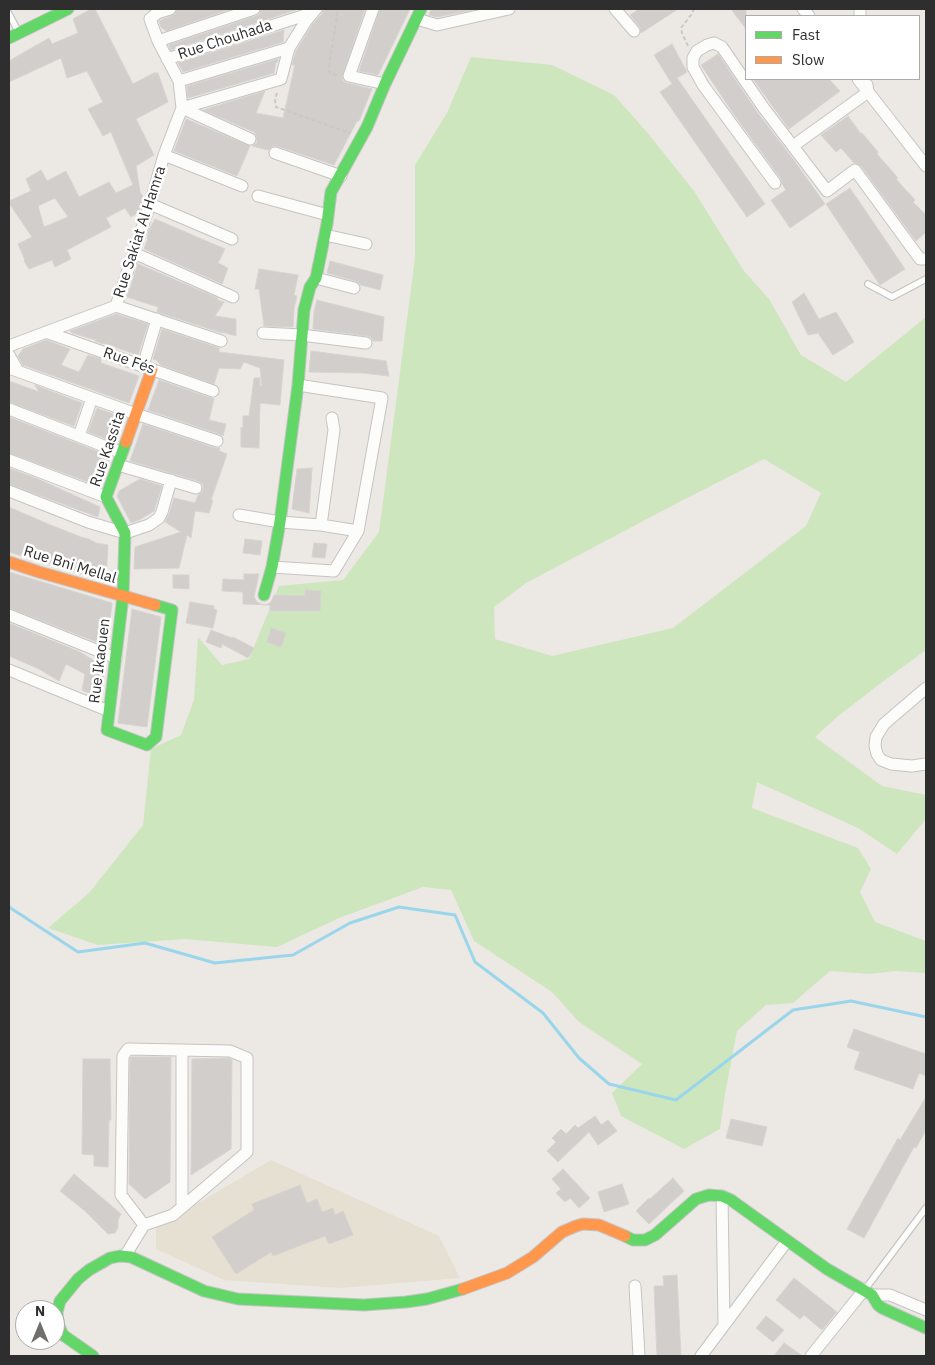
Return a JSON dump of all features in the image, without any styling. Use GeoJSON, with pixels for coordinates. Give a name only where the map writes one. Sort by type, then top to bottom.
{"type":"FeatureCollection","features":[{"type":"Feature","properties":{"kind":"street"},"geometry":{"type":"LineString","coordinates":[[13,31],[49,9]]}},
{"type":"Feature","properties":{"kind":"street"},"geometry":{"type":"LineString","coordinates":[[13,31],[68,9]]}},
{"type":"Feature","properties":{"kind":"street"},"geometry":{"type":"LineString","coordinates":[[170,9],[156,13],[150,19],[158,41],[179,81],[182,108]]}},
{"type":"Feature","properties":{"kind":"street"},"geometry":{"type":"LineString","coordinates":[[158,41],[254,9]]}},
{"type":"Feature","properties":{"kind":"street"},"geometry":{"type":"LineString","coordinates":[[373,9],[349,76],[386,84]]}},
{"type":"Feature","properties":{"kind":"street"},"geometry":{"type":"LineString","coordinates":[[264,595],[272,567],[280,522],[298,385],[304,310],[310,287],[316,278],[331,192],[364,132],[419,14],[437,25],[509,9]]}},
{"type":"Feature","properties":{"kind":"street"},"geometry":{"type":"LineString","coordinates":[[615,9],[634,31]]}},
{"type":"Feature","properties":{"kind":"street"},"geometry":{"type":"LineString","coordinates":[[182,108],[281,79],[289,48],[314,11]]}},
{"type":"Feature","properties":{"kind":"street","name":"Rue Chouhada"},"geometry":{"type":"LineString","coordinates":[[167,59],[314,11]]}},
{"type":"Feature","properties":{"kind":"street"},"geometry":{"type":"LineString","coordinates":[[775,184],[703,85],[694,66],[693,58],[698,51],[707,45],[714,43],[722,47],[763,107],[827,191],[855,170],[920,259],[926,259]]}},
{"type":"Feature","properties":{"kind":"street"},"geometry":{"type":"LineString","coordinates":[[179,81],[289,48]]}},
{"type":"Feature","properties":{"kind":"street"},"geometry":{"type":"LineString","coordinates":[[859,80],[926,166]]}},
{"type":"Feature","properties":{"kind":"street"},"geometry":{"type":"LineString","coordinates":[[867,80],[868,92]]}},
{"type":"Feature","properties":{"kind":"street"},"geometry":{"type":"LineString","coordinates":[[793,146],[868,92]]}},
{"type":"Feature","properties":{"kind":"street"},"geometry":{"type":"LineString","coordinates":[[182,108],[250,138]]}},
{"type":"Feature","properties":{"kind":"street","name":"Rue Sakiat Al Hamra"},"geometry":{"type":"LineString","coordinates":[[9,346],[116,306],[150,204],[164,155],[182,108]]}},
{"type":"Feature","properties":{"kind":"street"},"geometry":{"type":"LineString","coordinates":[[275,153],[341,176]]}},
{"type":"Feature","properties":{"kind":"street"},"geometry":{"type":"LineString","coordinates":[[164,155],[242,186]]}},
{"type":"Feature","properties":{"kind":"street"},"geometry":{"type":"LineString","coordinates":[[258,196],[328,216]]}},
{"type":"Feature","properties":{"kind":"street"},"geometry":{"type":"LineString","coordinates":[[150,204],[232,239]]}},
{"type":"Feature","properties":{"kind":"street"},"geometry":{"type":"LineString","coordinates":[[325,235],[366,244]]}},
{"type":"Feature","properties":{"kind":"street"},"geometry":{"type":"LineString","coordinates":[[134,253],[233,297]]}},
{"type":"Feature","properties":{"kind":"street"},"geometry":{"type":"LineString","coordinates":[[316,278],[354,288]]}},
{"type":"Feature","properties":{"kind":"street"},"geometry":{"type":"LineString","coordinates":[[116,306],[221,340]]}},
{"type":"Feature","properties":{"kind":"street"},"geometry":{"type":"LineString","coordinates":[[147,367],[157,319]]}},
{"type":"Feature","properties":{"kind":"street","name":"Rue Fés"},"geometry":{"type":"LineString","coordinates":[[46,332],[213,391]]}},
{"type":"Feature","properties":{"kind":"street"},"geometry":{"type":"LineString","coordinates":[[263,333],[301,335],[366,343]]}},
{"type":"Feature","properties":{"kind":"street"},"geometry":{"type":"LineString","coordinates":[[9,356],[13,369],[136,414],[218,441]]}},
{"type":"Feature","properties":{"kind":"street","name":"Rue Kassita"},"geometry":{"type":"LineString","coordinates":[[123,596],[125,533],[106,497],[136,414],[147,367]]}},
{"type":"Feature","properties":{"kind":"street"},"geometry":{"type":"LineString","coordinates":[[272,567],[334,571],[358,531],[382,398],[298,385]]}},
{"type":"Feature","properties":{"kind":"street"},"geometry":{"type":"LineString","coordinates":[[79,436],[92,398]]}},
{"type":"Feature","properties":{"kind":"street"},"geometry":{"type":"LineString","coordinates":[[9,410],[122,453]]}},
{"type":"Feature","properties":{"kind":"street"},"geometry":{"type":"LineString","coordinates":[[320,524],[334,430],[332,418]]}},
{"type":"Feature","properties":{"kind":"street"},"geometry":{"type":"LineString","coordinates":[[9,460],[106,497]]}},
{"type":"Feature","properties":{"kind":"street"},"geometry":{"type":"LineString","coordinates":[[118,465],[196,488]]}},
{"type":"Feature","properties":{"kind":"street"},"geometry":{"type":"LineString","coordinates":[[9,492],[88,522],[125,533],[149,525],[159,518],[171,480]]}},
{"type":"Feature","properties":{"kind":"street"},"geometry":{"type":"LineString","coordinates":[[239,515],[280,522],[320,524],[358,531]]}},
{"type":"Feature","properties":{"kind":"street","name":"Rue Bni Mellal"},"geometry":{"type":"LineString","coordinates":[[9,562],[172,610],[156,737],[147,745],[107,730]]}},
{"type":"Feature","properties":{"kind":"street","name":"Rue Ikaouen"},"geometry":{"type":"LineString","coordinates":[[107,730],[123,596]]}},
{"type":"Feature","properties":{"kind":"street"},"geometry":{"type":"LineString","coordinates":[[9,616],[116,658]]}},
{"type":"Feature","properties":{"kind":"street"},"geometry":{"type":"LineString","coordinates":[[9,670],[109,711]]}},
{"type":"Feature","properties":{"kind":"street"},"geometry":{"type":"LineString","coordinates":[[926,688],[884,724],[876,737],[875,746],[881,760],[891,764],[912,766],[926,764]]}},
{"type":"Feature","properties":{"kind":"street"},"geometry":{"type":"LineString","coordinates":[[125,1256],[144,1225],[173,1215],[247,1152],[247,1058],[230,1051],[128,1049],[123,1056],[121,1195],[144,1225]]}},
{"type":"Feature","properties":{"kind":"street"},"geometry":{"type":"LineString","coordinates":[[182,1050],[182,1207]]}},
{"type":"Feature","properties":{"kind":"street"},"geometry":{"type":"LineString","coordinates":[[93,1356],[63,1334],[58,1324],[58,1306],[69,1290],[89,1270],[110,1258],[125,1256],[136,1259],[204,1290],[238,1299],[364,1305],[399,1303],[448,1294],[507,1273],[533,1257],[562,1232],[583,1224],[599,1225],[633,1240],[645,1240],[655,1235],[696,1199],[708,1195],[722,1196],[731,1200],[828,1269],[868,1292],[890,1295],[926,1310]]}},
{"type":"Feature","properties":{"kind":"street"},"geometry":{"type":"LineString","coordinates":[[722,1196],[724,1325]]}},
{"type":"Feature","properties":{"kind":"street"},"geometry":{"type":"LineString","coordinates":[[701,1356],[787,1241]]}},
{"type":"Feature","properties":{"kind":"street"},"geometry":{"type":"LineString","coordinates":[[635,1286],[640,1356]]}},
{"type":"Feature","properties":{"kind":"street"},"geometry":{"type":"LineString","coordinates":[[868,1292],[882,1308],[926,1328]]}},
{"type":"Feature","properties":{"kind":"street"},"geometry":{"type":"LineString","coordinates":[[811,1356],[868,1292]]}},
{"type":"Feature","properties":{"kind":"lane"},"geometry":{"type":"LineString","coordinates":[[9,14],[13,31]]}},
{"type":"Feature","properties":{"kind":"lane"},"geometry":{"type":"LineString","coordinates":[[868,284],[892,297],[926,279]]}},
{"type":"Feature","properties":{"kind":"lane"},"geometry":{"type":"LineString","coordinates":[[868,1292],[926,1208]]}},
{"type":"Feature","properties":{"kind":"path"},"geometry":{"type":"LineString","coordinates":[[338,9],[329,67],[330,73],[349,76]]}},
{"type":"Feature","properties":{"kind":"path"},"geometry":{"type":"LineString","coordinates":[[693,58],[681,28],[694,9]]}},
{"type":"Feature","properties":{"kind":"path"},"geometry":{"type":"LineString","coordinates":[[281,79],[275,100],[276,107],[364,132]]}},
{"type":"Feature","properties":{"kind":"shaded area"},"geometry":{"type":"Polygon","coordinates":[[[271,1160],[439,1236],[460,1278],[341,1288],[224,1280],[156,1249],[156,1228],[271,1160]]]}},
{"type":"Feature","properties":{"kind":"green space"},"geometry":{"type":"Polygon","coordinates":[[[471,57],[552,65],[614,95],[646,131],[694,191],[744,271],[769,299],[801,355],[846,382],[926,317],[926,650],[837,717],[815,737],[882,786],[926,795],[926,819],[897,854],[858,828],[757,782],[752,808],[858,848],[871,869],[860,892],[875,922],[926,941],[926,973],[896,971],[870,974],[830,971],[793,1003],[766,1005],[737,1031],[720,1129],[684,1149],[621,1116],[612,1093],[642,1064],[579,1022],[552,992],[474,941],[451,890],[423,887],[339,918],[277,947],[185,939],[98,945],[48,928],[89,893],[143,825],[151,749],[181,735],[194,700],[198,637],[222,665],[249,659],[279,586],[343,580],[379,532],[415,258],[415,165],[447,113],[471,57]],[[764,459],[526,583],[494,607],[495,639],[552,656],[673,628],[806,526],[821,493],[764,459]]]}},
{"type":"Feature","properties":{"kind":"building"},"geometry":{"type":"Polygon","coordinates":[[[91,9],[95,9],[133,84],[154,73],[158,73],[168,102],[136,119],[154,155],[136,166],[140,192],[144,199],[139,212],[131,217],[125,208],[106,218],[111,227],[67,250],[71,259],[55,267],[52,260],[29,269],[18,244],[32,237],[9,203],[9,201],[31,191],[26,179],[41,170],[47,181],[66,171],[79,197],[109,182],[116,193],[133,185],[111,132],[103,136],[88,109],[103,102],[87,71],[67,78],[61,58],[9,82],[9,61],[49,38],[52,44],[78,33],[73,19],[91,9]],[[55,198],[38,206],[44,227],[68,217],[55,198]]]}},
{"type":"Feature","properties":{"kind":"building"},"geometry":{"type":"Polygon","coordinates":[[[177,9],[231,9],[166,31],[161,27],[159,21],[175,14],[177,9]]]}},
{"type":"Feature","properties":{"kind":"building"},"geometry":{"type":"Polygon","coordinates":[[[261,9],[296,10],[171,50],[169,45],[256,16],[260,14],[261,9]]]}},
{"type":"Feature","properties":{"kind":"building"},"geometry":{"type":"Polygon","coordinates":[[[323,9],[365,9],[342,77],[343,81],[347,83],[372,89],[359,121],[357,121],[334,165],[277,146],[273,146],[268,150],[252,146],[257,143],[254,132],[203,110],[265,91],[256,113],[283,118],[295,65],[292,65],[296,51],[312,25],[322,14],[323,9]]]}},
{"type":"Feature","properties":{"kind":"building"},"geometry":{"type":"Polygon","coordinates":[[[380,9],[410,9],[378,75],[359,71],[380,9]]]}},
{"type":"Feature","properties":{"kind":"building"},"geometry":{"type":"Polygon","coordinates":[[[431,9],[472,10],[437,17],[429,15],[431,9]]]}},
{"type":"Feature","properties":{"kind":"building"},"geometry":{"type":"Polygon","coordinates":[[[639,9],[678,9],[641,33],[640,27],[630,15],[639,9]]]}},
{"type":"Feature","properties":{"kind":"building"},"geometry":{"type":"Polygon","coordinates":[[[731,9],[746,9],[745,28],[731,9]]]}},
{"type":"Feature","properties":{"kind":"building"},"geometry":{"type":"Polygon","coordinates":[[[284,30],[283,42],[183,72],[178,63],[284,30]]]}},
{"type":"Feature","properties":{"kind":"building"},"geometry":{"type":"Polygon","coordinates":[[[672,44],[687,72],[677,78],[765,204],[747,217],[660,92],[672,84],[654,55],[672,44]]]}},
{"type":"Feature","properties":{"kind":"building"},"geometry":{"type":"Polygon","coordinates":[[[718,54],[757,112],[825,204],[790,228],[771,200],[786,190],[781,179],[701,65],[718,54]]]}},
{"type":"Feature","properties":{"kind":"building"},"geometry":{"type":"Polygon","coordinates":[[[278,59],[274,73],[188,98],[187,86],[278,59]]]}},
{"type":"Feature","properties":{"kind":"building"},"geometry":{"type":"Polygon","coordinates":[[[754,80],[830,80],[840,91],[789,129],[754,80]]]}},
{"type":"Feature","properties":{"kind":"building"},"geometry":{"type":"Polygon","coordinates":[[[848,116],[898,178],[896,179],[915,200],[913,202],[926,215],[926,232],[916,241],[861,166],[854,163],[841,148],[836,152],[821,135],[848,116]]]}},
{"type":"Feature","properties":{"kind":"building"},"geometry":{"type":"Polygon","coordinates":[[[186,119],[250,146],[237,176],[174,151],[186,119]]]}},
{"type":"Feature","properties":{"kind":"building"},"geometry":{"type":"Polygon","coordinates":[[[850,188],[905,269],[880,285],[826,204],[850,188]]]}},
{"type":"Feature","properties":{"kind":"building"},"geometry":{"type":"Polygon","coordinates":[[[155,219],[225,249],[218,263],[228,268],[222,284],[144,249],[150,228],[155,219]]]}},
{"type":"Feature","properties":{"kind":"building"},"geometry":{"type":"Polygon","coordinates":[[[330,261],[383,275],[380,290],[327,273],[330,261]]]}},
{"type":"Feature","properties":{"kind":"building"},"geometry":{"type":"Polygon","coordinates":[[[138,264],[224,302],[215,316],[236,319],[236,336],[157,312],[158,307],[127,297],[138,264]]]}},
{"type":"Feature","properties":{"kind":"building"},"geometry":{"type":"Polygon","coordinates":[[[259,269],[298,275],[294,295],[297,296],[293,327],[264,326],[259,289],[255,289],[259,269]]]}},
{"type":"Feature","properties":{"kind":"building"},"geometry":{"type":"Polygon","coordinates":[[[804,293],[819,319],[836,312],[854,342],[833,355],[818,333],[808,335],[792,302],[804,293]]]}},
{"type":"Feature","properties":{"kind":"building"},"geometry":{"type":"Polygon","coordinates":[[[317,300],[384,317],[382,341],[373,341],[371,337],[367,336],[313,329],[317,300]]]}},
{"type":"Feature","properties":{"kind":"building"},"geometry":{"type":"Polygon","coordinates":[[[116,314],[148,324],[138,355],[70,331],[116,314]]]}},
{"type":"Feature","properties":{"kind":"building"},"geometry":{"type":"Polygon","coordinates":[[[162,329],[219,348],[219,352],[284,360],[280,405],[260,403],[259,448],[241,447],[241,427],[243,428],[243,416],[249,416],[254,378],[260,378],[260,386],[262,386],[260,368],[244,362],[240,369],[219,368],[214,384],[161,365],[153,359],[162,329]]]}},
{"type":"Feature","properties":{"kind":"building"},"geometry":{"type":"Polygon","coordinates":[[[46,340],[70,349],[61,365],[79,372],[88,355],[101,359],[101,363],[139,376],[129,403],[23,365],[18,356],[23,349],[46,340]]]}},
{"type":"Feature","properties":{"kind":"building"},"geometry":{"type":"Polygon","coordinates":[[[311,351],[386,361],[389,376],[363,373],[309,372],[311,351]]]}},
{"type":"Feature","properties":{"kind":"building"},"geometry":{"type":"Polygon","coordinates":[[[159,380],[214,399],[209,420],[226,424],[223,436],[148,410],[159,380]]]}},
{"type":"Feature","properties":{"kind":"building"},"geometry":{"type":"Polygon","coordinates":[[[9,381],[39,392],[35,385],[82,403],[74,426],[9,402],[9,381]]]}},
{"type":"Feature","properties":{"kind":"building"},"geometry":{"type":"Polygon","coordinates":[[[97,408],[124,418],[114,442],[88,432],[97,408]]]}},
{"type":"Feature","properties":{"kind":"building"},"geometry":{"type":"Polygon","coordinates":[[[9,417],[107,455],[106,459],[109,460],[99,486],[9,453],[9,417]]]}},
{"type":"Feature","properties":{"kind":"building"},"geometry":{"type":"Polygon","coordinates":[[[143,424],[220,448],[219,451],[227,454],[211,500],[213,500],[209,513],[195,511],[191,538],[187,535],[179,568],[134,569],[135,547],[181,532],[165,522],[174,498],[195,503],[198,495],[203,490],[203,484],[198,481],[130,461],[143,424]]]}},
{"type":"Feature","properties":{"kind":"building"},"geometry":{"type":"Polygon","coordinates":[[[9,468],[100,507],[98,517],[9,484],[9,468]]]}},
{"type":"Feature","properties":{"kind":"building"},"geometry":{"type":"Polygon","coordinates":[[[312,468],[309,513],[292,509],[297,469],[312,468]]]}},
{"type":"Feature","properties":{"kind":"building"},"geometry":{"type":"Polygon","coordinates":[[[140,479],[162,486],[154,511],[131,523],[117,496],[119,491],[140,479]]]}},
{"type":"Feature","properties":{"kind":"building"},"geometry":{"type":"Polygon","coordinates":[[[9,507],[96,543],[108,545],[106,581],[9,552],[9,507]]]}},
{"type":"Feature","properties":{"kind":"building"},"geometry":{"type":"Polygon","coordinates":[[[245,539],[262,541],[260,555],[243,553],[245,539]]]}},
{"type":"Feature","properties":{"kind":"building"},"geometry":{"type":"Polygon","coordinates":[[[314,543],[327,544],[325,558],[312,557],[314,543]]]}},
{"type":"Feature","properties":{"kind":"building"},"geometry":{"type":"Polygon","coordinates":[[[9,572],[112,603],[107,646],[9,608],[9,572]]]}},
{"type":"Feature","properties":{"kind":"building"},"geometry":{"type":"Polygon","coordinates":[[[244,574],[259,574],[254,597],[257,602],[265,605],[243,604],[243,592],[222,591],[223,579],[244,580],[244,574]]]}},
{"type":"Feature","properties":{"kind":"building"},"geometry":{"type":"Polygon","coordinates":[[[173,575],[189,575],[189,589],[173,588],[173,575]]]}},
{"type":"Feature","properties":{"kind":"building"},"geometry":{"type":"Polygon","coordinates":[[[305,590],[321,591],[320,611],[270,611],[270,605],[266,605],[271,602],[274,595],[305,596],[305,590]]]}},
{"type":"Feature","properties":{"kind":"building"},"geometry":{"type":"Polygon","coordinates":[[[190,602],[214,606],[214,609],[217,610],[213,628],[186,623],[190,602]]]}},
{"type":"Feature","properties":{"kind":"building"},"geometry":{"type":"Polygon","coordinates":[[[132,609],[161,617],[147,727],[118,723],[132,609]]]}},
{"type":"Feature","properties":{"kind":"building"},"geometry":{"type":"Polygon","coordinates":[[[9,623],[80,652],[104,667],[101,699],[82,690],[85,674],[66,664],[59,681],[39,669],[9,656],[9,623]]]}},
{"type":"Feature","properties":{"kind":"building"},"geometry":{"type":"Polygon","coordinates":[[[271,628],[286,633],[281,647],[267,642],[271,628]]]}},
{"type":"Feature","properties":{"kind":"building"},"geometry":{"type":"Polygon","coordinates":[[[211,630],[233,637],[254,648],[248,658],[222,644],[221,648],[206,642],[211,630]]]}},
{"type":"Feature","properties":{"kind":"building"},"geometry":{"type":"Polygon","coordinates":[[[854,1029],[926,1054],[926,1076],[919,1073],[913,1089],[854,1069],[860,1052],[847,1047],[854,1029]]]}},
{"type":"Feature","properties":{"kind":"building"},"geometry":{"type":"Polygon","coordinates":[[[171,1057],[170,1182],[145,1199],[129,1184],[130,1058],[171,1057]]]}},
{"type":"Feature","properties":{"kind":"building"},"geometry":{"type":"Polygon","coordinates":[[[228,1058],[232,1060],[231,1149],[191,1175],[192,1059],[228,1058]]]}},
{"type":"Feature","properties":{"kind":"building"},"geometry":{"type":"Polygon","coordinates":[[[83,1059],[110,1059],[111,1120],[109,1120],[108,1167],[94,1166],[94,1155],[82,1154],[83,1059]]]}},
{"type":"Feature","properties":{"kind":"building"},"geometry":{"type":"Polygon","coordinates":[[[926,1097],[926,1130],[916,1148],[914,1147],[864,1238],[847,1229],[898,1138],[900,1140],[926,1097]]]}},
{"type":"Feature","properties":{"kind":"building"},"geometry":{"type":"Polygon","coordinates":[[[595,1116],[601,1125],[608,1120],[617,1131],[598,1145],[589,1132],[558,1162],[547,1151],[556,1142],[552,1138],[561,1129],[566,1134],[575,1125],[578,1128],[595,1116]]]}},
{"type":"Feature","properties":{"kind":"building"},"geometry":{"type":"Polygon","coordinates":[[[731,1119],[767,1127],[762,1146],[726,1138],[731,1119]]]}},
{"type":"Feature","properties":{"kind":"building"},"geometry":{"type":"Polygon","coordinates":[[[563,1169],[590,1198],[579,1208],[570,1198],[565,1202],[556,1193],[561,1189],[552,1179],[563,1169]]]}},
{"type":"Feature","properties":{"kind":"building"},"geometry":{"type":"Polygon","coordinates":[[[74,1174],[121,1214],[115,1233],[108,1234],[85,1211],[60,1191],[74,1174]]]}},
{"type":"Feature","properties":{"kind":"building"},"geometry":{"type":"Polygon","coordinates":[[[673,1178],[684,1191],[649,1224],[636,1211],[673,1178]]]}},
{"type":"Feature","properties":{"kind":"building"},"geometry":{"type":"Polygon","coordinates":[[[622,1184],[629,1204],[604,1212],[598,1192],[622,1184]]]}},
{"type":"Feature","properties":{"kind":"building"},"geometry":{"type":"Polygon","coordinates":[[[300,1185],[307,1203],[317,1199],[322,1212],[333,1208],[335,1215],[343,1211],[353,1235],[329,1244],[325,1236],[273,1256],[271,1252],[236,1274],[212,1237],[254,1210],[252,1204],[300,1185]]]}},
{"type":"Feature","properties":{"kind":"building"},"geometry":{"type":"Polygon","coordinates":[[[677,1275],[681,1356],[657,1356],[654,1286],[664,1286],[663,1276],[677,1275]]]}},
{"type":"Feature","properties":{"kind":"building"},"geometry":{"type":"Polygon","coordinates":[[[794,1278],[837,1312],[822,1330],[804,1315],[800,1319],[776,1300],[794,1278]]]}},
{"type":"Feature","properties":{"kind":"building"},"geometry":{"type":"Polygon","coordinates":[[[766,1316],[784,1330],[773,1342],[756,1328],[766,1316]]]}},
{"type":"Feature","properties":{"kind":"building"},"geometry":{"type":"Polygon","coordinates":[[[784,1343],[803,1356],[774,1356],[784,1343]]]}},
{"type":"Feature","properties":{"kind":"waterway"},"geometry":{"type":"LineString","coordinates":[[9,907],[78,952],[145,943],[215,963],[293,955],[350,923],[399,907],[455,915],[475,962],[543,1013],[579,1058],[609,1084],[676,1100],[793,1010],[851,1001],[926,1017]]}},
{"type":"Feature","properties":{"kind":"traffic: fast"},"geometry":{"type":"LineString","coordinates":[[9,38],[68,9]]}},
{"type":"Feature","properties":{"kind":"traffic: fast"},"geometry":{"type":"LineString","coordinates":[[264,595],[272,567],[280,522],[298,385],[304,310],[310,287],[316,278],[327,224],[331,192],[367,127],[385,84],[421,9]]}},
{"type":"Feature","properties":{"kind":"traffic: fast"},"geometry":{"type":"LineString","coordinates":[[126,442],[106,497],[125,533],[123,596],[107,730],[147,745],[156,737],[172,610],[155,605]]}},
{"type":"Feature","properties":{"kind":"traffic: fast"},"geometry":{"type":"LineString","coordinates":[[625,1236],[633,1240],[645,1240],[655,1235],[696,1199],[709,1195],[722,1196],[731,1200],[827,1269],[872,1295],[882,1308],[926,1328]]}},
{"type":"Feature","properties":{"kind":"traffic: fast"},"geometry":{"type":"LineString","coordinates":[[93,1356],[63,1335],[58,1324],[57,1312],[60,1301],[78,1279],[110,1258],[120,1256],[131,1257],[204,1291],[238,1299],[364,1305],[427,1299],[463,1289]]}},
{"type":"Feature","properties":{"kind":"traffic: slow"},"geometry":{"type":"LineString","coordinates":[[126,442],[152,369]]}},
{"type":"Feature","properties":{"kind":"traffic: slow"},"geometry":{"type":"LineString","coordinates":[[9,562],[155,605]]}},
{"type":"Feature","properties":{"kind":"traffic: slow"},"geometry":{"type":"LineString","coordinates":[[463,1289],[507,1273],[533,1257],[562,1232],[576,1226],[583,1224],[599,1225],[625,1236]]}}]}
